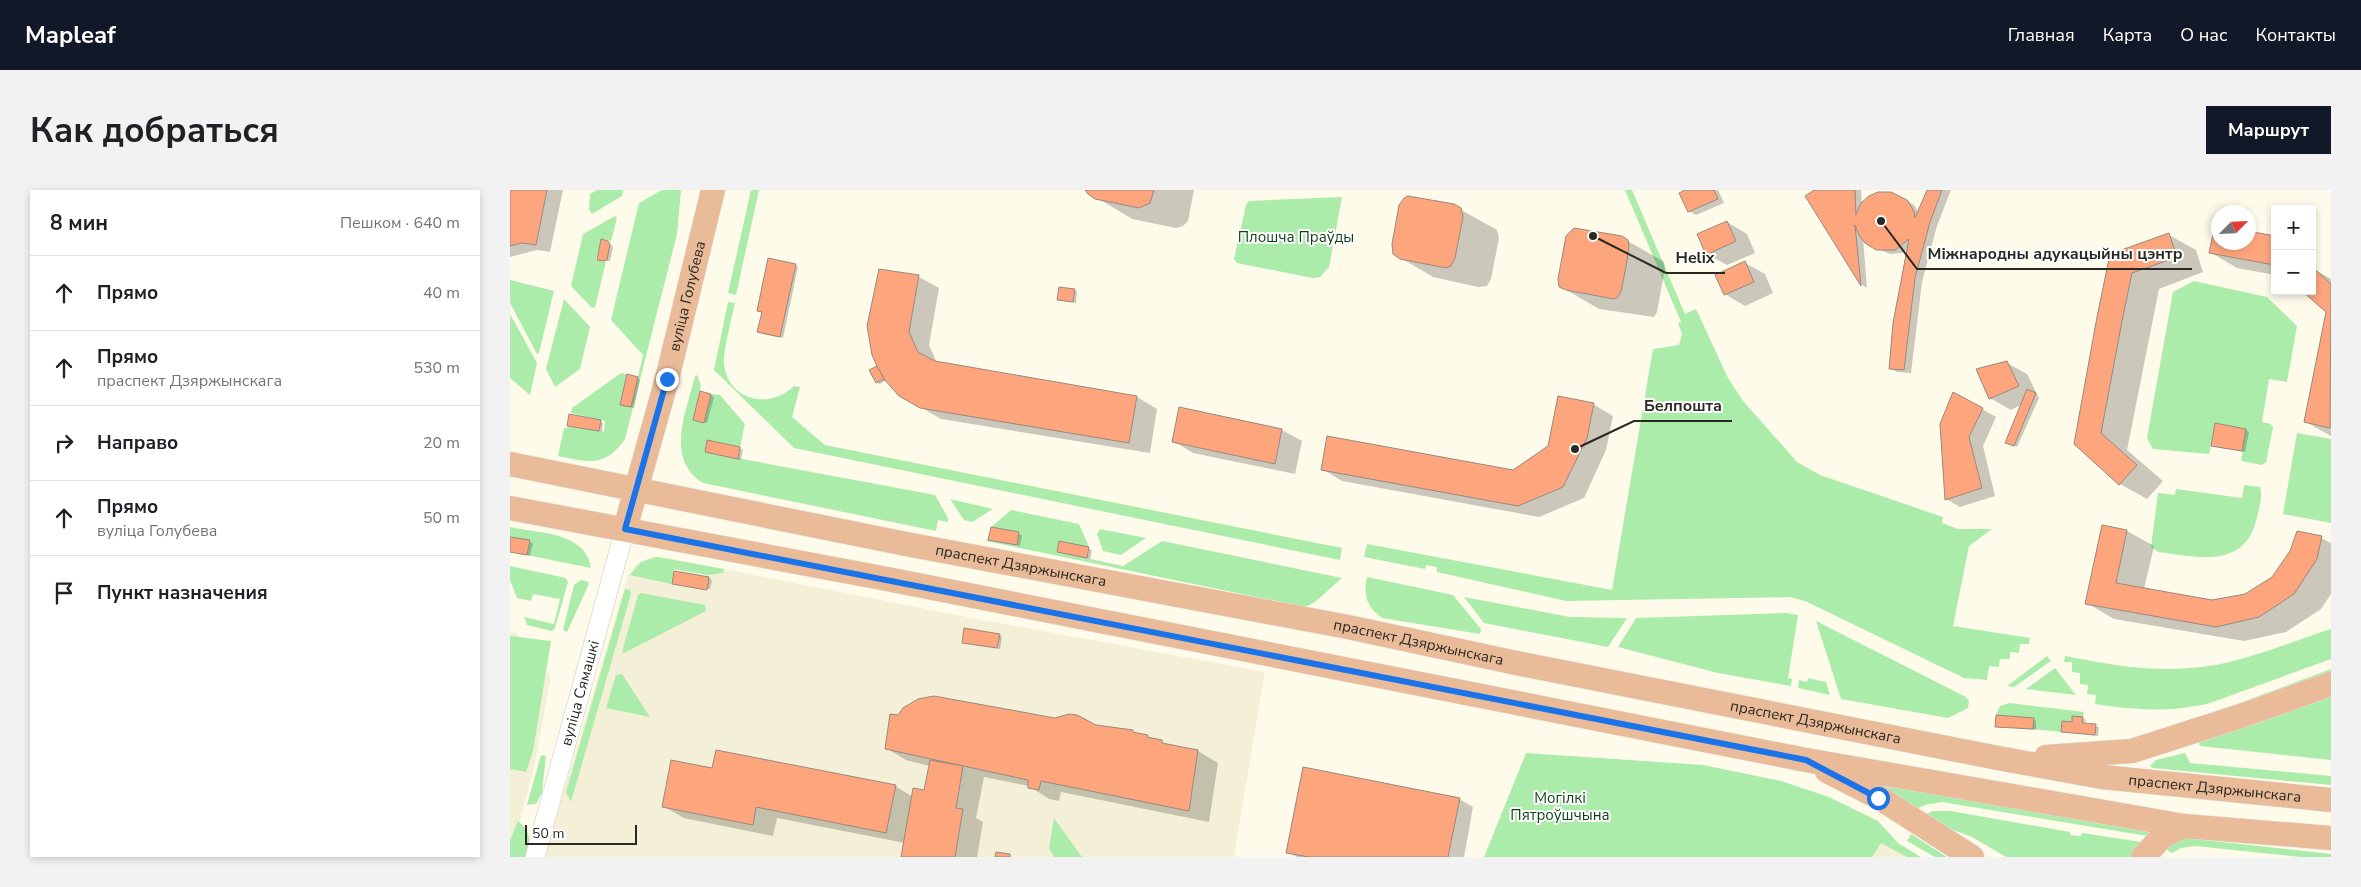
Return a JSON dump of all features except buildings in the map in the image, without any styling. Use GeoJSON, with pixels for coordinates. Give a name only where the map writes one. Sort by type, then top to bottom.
{"type":"FeatureCollection","features":[{"type":"Feature","properties":{"kind":"main road","name":"вуліца Голубева"},"geometry":{"type":"LineString","coordinates":[[625,529],[667,379],[713,190]]}},
{"type":"Feature","properties":{"kind":"main road","name":"праспект Дзяржынскага"},"geometry":{"type":"LineString","coordinates":[[510,464],[638,488],[906,544],[1348,627],[1521,664],[1998,758],[2102,777],[2331,800]]}},
{"type":"Feature","properties":{"kind":"main road"},"geometry":{"type":"LineString","coordinates":[[510,508],[1806,760],[2184,826],[2331,838]]}},
{"type":"Feature","properties":{"kind":"main road"},"geometry":{"type":"LineString","coordinates":[[1998,758],[2073,756],[2132,751],[2241,716],[2331,684]]}},
{"type":"Feature","properties":{"kind":"main road"},"geometry":{"type":"LineString","coordinates":[[1806,760],[1878,798],[1972,857]]}},
{"type":"Feature","properties":{"kind":"main road"},"geometry":{"type":"LineString","coordinates":[[2144,857],[2164,836],[2184,826]]}},
{"type":"Feature","properties":{"kind":"street","name":"вуліца Сямашкі"},"geometry":{"type":"LineString","coordinates":[[535,857],[625,529]]}},
{"type":"Feature","properties":{"kind":"shaded area"},"geometry":{"type":"Polygon","coordinates":[[[651,557],[663,557],[951,614],[1265,672],[1234,857],[544,857],[628,576],[636,564],[651,557]]]}},
{"type":"Feature","properties":{"kind":"shaded area"},"geometry":{"type":"Polygon","coordinates":[[[510,632],[517,633],[551,677],[534,767],[510,857],[510,632]]]}},
{"type":"Feature","properties":{"kind":"shaded area"},"geometry":{"type":"Polygon","coordinates":[[[1873,831],[1917,857],[1862,857],[1873,831]]]}},
{"type":"Feature","properties":{"kind":"green space"},"geometry":{"type":"Polygon","coordinates":[[[597,190],[623,190],[622,196],[592,214],[589,210],[590,194],[597,190]]]}},
{"type":"Feature","properties":{"kind":"green space"},"geometry":{"type":"Polygon","coordinates":[[[662,190],[681,190],[677,234],[625,439],[618,448],[603,459],[587,461],[558,456],[564,428],[571,427],[604,432],[605,421],[571,413],[572,408],[621,373],[627,374],[620,405],[631,407],[643,355],[611,320],[639,203],[662,190]]]}},
{"type":"Feature","properties":{"kind":"green space"},"geometry":{"type":"Polygon","coordinates":[[[751,190],[759,190],[736,295],[728,293],[751,190]]]}},
{"type":"Feature","properties":{"kind":"green space"},"geometry":{"type":"Polygon","coordinates":[[[1625,190],[1632,190],[1685,314],[1696,309],[1728,378],[1743,401],[1797,462],[1820,475],[1943,517],[1942,523],[1958,529],[1992,529],[1969,546],[1953,626],[2030,638],[2029,644],[2020,644],[2019,653],[2010,652],[2010,659],[2000,659],[1999,667],[1989,666],[1987,680],[1964,678],[1805,601],[1790,597],[1566,601],[1437,572],[1437,567],[1426,565],[1425,569],[1364,557],[1367,544],[1612,590],[1653,349],[1679,345],[1682,334],[1678,323],[1681,322],[1625,190]]]}},
{"type":"Feature","properties":{"kind":"green space","name":"Плошча Праўды"},"geometry":{"type":"Polygon","coordinates":[[[1342,197],[1329,267],[1320,277],[1313,278],[1237,263],[1234,259],[1246,205],[1249,201],[1342,197]]]}},
{"type":"Feature","properties":{"kind":"green space"},"geometry":{"type":"Polygon","coordinates":[[[615,216],[617,218],[611,241],[601,239],[596,260],[606,262],[595,307],[592,308],[571,286],[583,234],[615,216]]]}},
{"type":"Feature","properties":{"kind":"green space"},"geometry":{"type":"Polygon","coordinates":[[[510,280],[554,291],[539,353],[537,354],[510,303],[510,280]]]}},
{"type":"Feature","properties":{"kind":"green space"},"geometry":{"type":"Polygon","coordinates":[[[2194,281],[2267,297],[2297,326],[2287,382],[2269,379],[2262,422],[2271,424],[2273,428],[2266,462],[2262,465],[2241,461],[2246,429],[2215,423],[2209,454],[2153,449],[2147,438],[2173,292],[2194,281]]]}},
{"type":"Feature","properties":{"kind":"green space"},"geometry":{"type":"Polygon","coordinates":[[[564,299],[590,327],[580,369],[555,387],[546,369],[564,299]]]}},
{"type":"Feature","properties":{"kind":"green space"},"geometry":{"type":"Polygon","coordinates":[[[728,302],[735,303],[726,343],[724,364],[727,377],[733,386],[742,394],[762,399],[774,398],[794,386],[800,387],[792,417],[825,445],[1342,548],[1340,560],[794,448],[714,370],[728,302]]]}},
{"type":"Feature","properties":{"kind":"green space"},"geometry":{"type":"Polygon","coordinates":[[[510,314],[537,363],[530,395],[510,378],[510,314]]]}},
{"type":"Feature","properties":{"kind":"green space"},"geometry":{"type":"Polygon","coordinates":[[[697,375],[701,385],[694,420],[704,422],[711,394],[720,395],[745,424],[740,447],[707,440],[705,452],[935,495],[948,518],[948,522],[938,520],[936,531],[703,483],[691,473],[684,461],[681,448],[684,418],[695,376],[697,375]]]}},
{"type":"Feature","properties":{"kind":"green space"},"geometry":{"type":"Polygon","coordinates":[[[2297,433],[2331,439],[2331,523],[2283,514],[2297,433]]]}},
{"type":"Feature","properties":{"kind":"green space"},"geometry":{"type":"Polygon","coordinates":[[[2244,485],[2260,487],[2261,495],[2257,517],[2251,534],[2242,546],[2231,553],[2203,557],[2158,552],[2151,547],[2158,493],[2175,495],[2176,489],[2242,498],[2244,485]]]}},
{"type":"Feature","properties":{"kind":"green space"},"geometry":{"type":"Polygon","coordinates":[[[950,499],[993,509],[972,522],[964,520],[950,499]]]}},
{"type":"Feature","properties":{"kind":"green space"},"geometry":{"type":"Polygon","coordinates":[[[1011,510],[1079,524],[1089,547],[1059,542],[1057,552],[1123,566],[1162,541],[1342,578],[1315,602],[1305,607],[986,541],[987,539],[1017,545],[1019,532],[991,527],[1011,510]]]}},
{"type":"Feature","properties":{"kind":"green space"},"geometry":{"type":"Polygon","coordinates":[[[510,527],[546,533],[571,541],[580,547],[587,556],[591,568],[527,555],[530,540],[510,537],[510,527]]]}},
{"type":"Feature","properties":{"kind":"green space"},"geometry":{"type":"Polygon","coordinates":[[[1100,529],[1146,538],[1121,555],[1103,551],[1097,534],[1100,529]]]}},
{"type":"Feature","properties":{"kind":"green space"},"geometry":{"type":"Polygon","coordinates":[[[657,557],[724,569],[723,573],[708,575],[674,569],[671,584],[630,575],[641,562],[657,557]]]}},
{"type":"Feature","properties":{"kind":"green space"},"geometry":{"type":"Polygon","coordinates":[[[510,566],[566,578],[568,582],[555,628],[552,631],[527,625],[524,617],[554,624],[560,599],[533,594],[531,601],[517,598],[510,580],[510,566]]]}},
{"type":"Feature","properties":{"kind":"green space"},"geometry":{"type":"Polygon","coordinates":[[[1367,577],[1453,595],[1481,629],[1480,634],[1382,618],[1367,601],[1367,577]]]}},
{"type":"Feature","properties":{"kind":"green space"},"geometry":{"type":"Polygon","coordinates":[[[581,580],[589,582],[588,586],[567,632],[563,630],[574,585],[581,580]]]}},
{"type":"Feature","properties":{"kind":"green space"},"geometry":{"type":"Polygon","coordinates":[[[625,589],[630,590],[631,594],[571,802],[566,792],[625,589]]]}},
{"type":"Feature","properties":{"kind":"green space"},"geometry":{"type":"Polygon","coordinates":[[[641,593],[705,605],[706,611],[624,653],[622,652],[638,595],[641,593]]]}},
{"type":"Feature","properties":{"kind":"green space"},"geometry":{"type":"Polygon","coordinates":[[[1464,597],[1570,617],[1627,618],[1608,647],[1484,623],[1464,597]]]}},
{"type":"Feature","properties":{"kind":"green space"},"geometry":{"type":"Polygon","coordinates":[[[1787,613],[1798,615],[1788,678],[1792,679],[1791,686],[1718,673],[1618,647],[1636,618],[1787,613]]]}},
{"type":"Feature","properties":{"kind":"green space"},"geometry":{"type":"Polygon","coordinates":[[[1816,621],[1966,697],[1969,701],[1968,708],[1948,718],[1841,699],[1816,621]]]}},
{"type":"Feature","properties":{"kind":"green space"},"geometry":{"type":"Polygon","coordinates":[[[2331,629],[2331,659],[2210,703],[2180,708],[2139,709],[2095,704],[2096,695],[2087,694],[2088,685],[2080,684],[2080,673],[2072,672],[2072,662],[2064,662],[2065,656],[2143,668],[2175,669],[2209,666],[2262,653],[2331,629]]]}},
{"type":"Feature","properties":{"kind":"green space"},"geometry":{"type":"Polygon","coordinates":[[[510,636],[551,641],[533,751],[526,772],[510,769],[510,636]]]}},
{"type":"Feature","properties":{"kind":"green space"},"geometry":{"type":"Polygon","coordinates":[[[2047,656],[2051,661],[2014,687],[2007,686],[2047,656]]]}},
{"type":"Feature","properties":{"kind":"green space"},"geometry":{"type":"Polygon","coordinates":[[[2055,668],[2076,695],[2026,689],[2055,668]]]}},
{"type":"Feature","properties":{"kind":"green space"},"geometry":{"type":"Polygon","coordinates":[[[2331,669],[2331,677],[2201,718],[2210,714],[2331,669]]]}},
{"type":"Feature","properties":{"kind":"green space"},"geometry":{"type":"Polygon","coordinates":[[[622,674],[650,717],[606,708],[616,675],[622,674]]]}},
{"type":"Feature","properties":{"kind":"green space"},"geometry":{"type":"Polygon","coordinates":[[[1808,678],[1826,682],[1830,695],[1798,688],[1799,680],[1807,682],[1808,678]]]}},
{"type":"Feature","properties":{"kind":"green space"},"geometry":{"type":"Polygon","coordinates":[[[2331,697],[2331,760],[2200,746],[2197,738],[2288,712],[2331,697]]]}},
{"type":"Feature","properties":{"kind":"green space"},"geometry":{"type":"Polygon","coordinates":[[[2010,703],[2084,712],[2083,717],[2072,717],[2072,722],[2062,721],[2061,732],[2033,729],[2033,718],[1996,715],[2000,706],[2010,703]]]}},
{"type":"Feature","properties":{"kind":"green space","name":"Могілкі Пятроўшчына"},"geometry":{"type":"Polygon","coordinates":[[[1526,753],[1703,765],[1781,781],[1829,797],[1878,821],[1898,843],[1921,857],[1907,857],[1881,843],[1872,857],[1484,857],[1526,753]]]}},
{"type":"Feature","properties":{"kind":"green space"},"geometry":{"type":"Polygon","coordinates":[[[2185,753],[2190,763],[2331,776],[2331,785],[2153,768],[2150,766],[2156,760],[2185,753]]]}},
{"type":"Feature","properties":{"kind":"green space"},"geometry":{"type":"Polygon","coordinates":[[[541,755],[546,756],[542,793],[536,804],[527,805],[541,755]]]}},
{"type":"Feature","properties":{"kind":"green space"},"geometry":{"type":"Polygon","coordinates":[[[1884,785],[2153,830],[2147,836],[1942,802],[1925,805],[1916,809],[1882,787],[1884,785]]]}},
{"type":"Feature","properties":{"kind":"green space"},"geometry":{"type":"Polygon","coordinates":[[[1933,811],[1951,811],[2070,832],[2070,835],[2081,836],[2082,833],[2141,842],[2130,857],[2006,857],[1972,837],[1945,827],[1924,815],[1933,811]]]}},
{"type":"Feature","properties":{"kind":"green space"},"geometry":{"type":"Polygon","coordinates":[[[1054,818],[1082,857],[1054,857],[1049,848],[1054,818]]]}},
{"type":"Feature","properties":{"kind":"green space"},"geometry":{"type":"Polygon","coordinates":[[[518,821],[528,833],[529,847],[525,857],[510,857],[510,840],[518,821]]]}},
{"type":"Feature","properties":{"kind":"green space"},"geometry":{"type":"Polygon","coordinates":[[[1911,834],[1947,857],[1935,857],[1907,841],[1911,834]]]}},
{"type":"Feature","properties":{"kind":"green space"},"geometry":{"type":"Polygon","coordinates":[[[2186,838],[2331,854],[2331,857],[2300,857],[2196,846],[2181,848],[2172,853],[2166,849],[2173,843],[2186,838]]]}},
{"type":"Feature","properties":{"kind":"place","name":"Міжнародны адукацыйны цэнтр"},"geometry":{"type":"Point","coordinates":[1881,221]}},
{"type":"Feature","properties":{"kind":"place","name":"Helix"},"geometry":{"type":"Point","coordinates":[1593,236]}},
{"type":"Feature","properties":{"kind":"place","name":"Белпошта"},"geometry":{"type":"Point","coordinates":[1575,449]}},
{"type":"Feature","properties":{"kind":"route"},"geometry":{"type":"LineString","coordinates":[[667,379],[625,529],[1806,760],[1878,798]]}}]}
